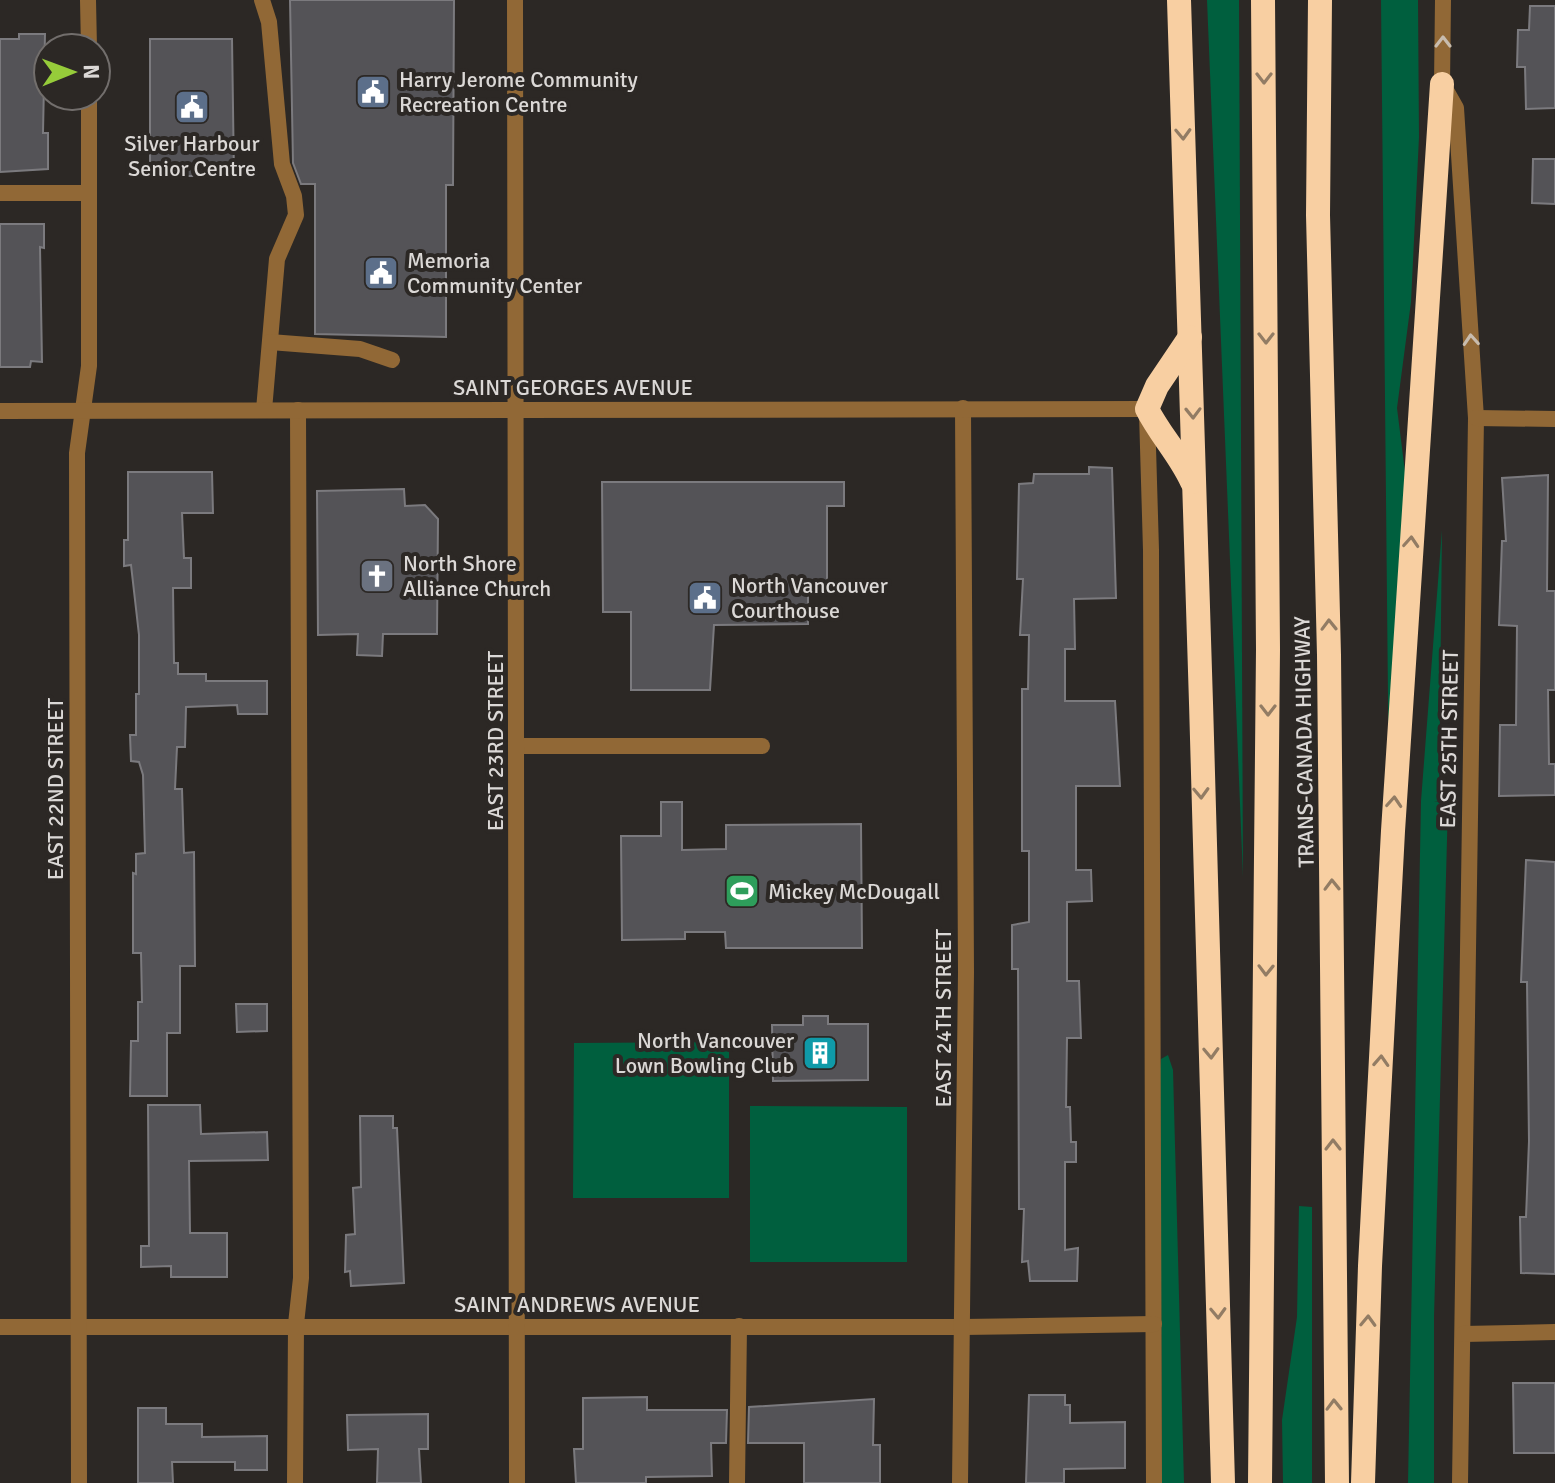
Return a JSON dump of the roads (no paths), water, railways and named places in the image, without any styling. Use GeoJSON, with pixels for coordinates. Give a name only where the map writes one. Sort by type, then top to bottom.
{"type":"FeatureCollection","features":[{"type":"Feature","properties":{"kind":"highway"},"geometry":{"type":"LineString","coordinates":[[1179,0],[1223,1483]]}},
{"type":"Feature","properties":{"kind":"highway","name":"TRANS-CANADA HIGHWAY"},"geometry":{"type":"LineString","coordinates":[[1260,1483],[1268,649],[1263,0]]}},
{"type":"Feature","properties":{"kind":"highway","name":"TRANS-CANADA HIGHWAY"},"geometry":{"type":"LineString","coordinates":[[1320,0],[1318,215],[1329,655],[1337,1483]]}},
{"type":"Feature","properties":{"kind":"highway"},"geometry":{"type":"LineString","coordinates":[[1363,1483],[1370,1266],[1393,831],[1442,84]]}},
{"type":"Feature","properties":{"kind":"highway"},"geometry":{"type":"LineString","coordinates":[[1191,335],[1157,386],[1147,409],[1157,429],[1182,460],[1194,488]]}},
{"type":"Feature","properties":{"kind":"street"},"geometry":{"type":"LineString","coordinates":[[88,0],[89,32]]}},
{"type":"Feature","properties":{"kind":"street"},"geometry":{"type":"LineString","coordinates":[[262,0],[269,22],[282,164],[294,196],[296,215],[277,259],[264,410]]}},
{"type":"Feature","properties":{"kind":"street","name":"EAST 23RD STREET"},"geometry":{"type":"LineString","coordinates":[[515,0],[517,1483]]}},
{"type":"Feature","properties":{"kind":"street","name":"EAST 25TH STREET"},"geometry":{"type":"LineString","coordinates":[[1443,0],[1442,84],[1456,108],[1476,418],[1460,1483]]}},
{"type":"Feature","properties":{"kind":"street","name":"EAST 22ND STREET"},"geometry":{"type":"LineString","coordinates":[[79,1483],[77,453],[89,366],[89,112]]}},
{"type":"Feature","properties":{"kind":"street"},"geometry":{"type":"LineString","coordinates":[[0,193],[89,193]]}},
{"type":"Feature","properties":{"kind":"street"},"geometry":{"type":"LineString","coordinates":[[270,342],[360,349],[392,360]]}},
{"type":"Feature","properties":{"kind":"street","name":"EAST 24TH STREET"},"geometry":{"type":"LineString","coordinates":[[960,1483],[966,957],[963,408]]}},
{"type":"Feature","properties":{"kind":"street"},"geometry":{"type":"LineString","coordinates":[[1147,409],[1151,550],[1154,1483]]}},
{"type":"Feature","properties":{"kind":"street","name":"SAINT GEORGES AVENUE"},"geometry":{"type":"LineString","coordinates":[[0,411],[1147,409]]}},
{"type":"Feature","properties":{"kind":"street"},"geometry":{"type":"LineString","coordinates":[[295,1483],[296,1324],[301,1278],[298,410]]}},
{"type":"Feature","properties":{"kind":"street"},"geometry":{"type":"LineString","coordinates":[[1476,418],[1555,419]]}},
{"type":"Feature","properties":{"kind":"street"},"geometry":{"type":"LineString","coordinates":[[517,746],[762,746]]}},
{"type":"Feature","properties":{"kind":"street","name":"SAINT ANDREWS AVENUE"},"geometry":{"type":"LineString","coordinates":[[0,1327],[296,1324],[963,1327],[1154,1324]]}},
{"type":"Feature","properties":{"kind":"street"},"geometry":{"type":"LineString","coordinates":[[737,1483],[739,1326]]}},
{"type":"Feature","properties":{"kind":"street"},"geometry":{"type":"LineString","coordinates":[[1463,1334],[1555,1332]]}},
{"type":"Feature","properties":{"kind":"place","name":"Harry Jerome Community Recreation Centre"},"geometry":{"type":"Point","coordinates":[373,92]}},
{"type":"Feature","properties":{"kind":"place","name":"Silver Harbour Senior Centre"},"geometry":{"type":"Point","coordinates":[192,107]}},
{"type":"Feature","properties":{"kind":"place","name":"Memoria Community Center"},"geometry":{"type":"Point","coordinates":[381,273]}},
{"type":"Feature","properties":{"kind":"place","name":"North Shore Alliance Church"},"geometry":{"type":"Point","coordinates":[377,576]}},
{"type":"Feature","properties":{"kind":"place","name":"North Vancouver Courthouse"},"geometry":{"type":"Point","coordinates":[705,598]}},
{"type":"Feature","properties":{"kind":"place","name":"Mickey McDougall"},"geometry":{"type":"Point","coordinates":[742,891]}},
{"type":"Feature","properties":{"kind":"place","name":"North Vancouver Lown Bowling Club"},"geometry":{"type":"Point","coordinates":[820,1053]}}]}
